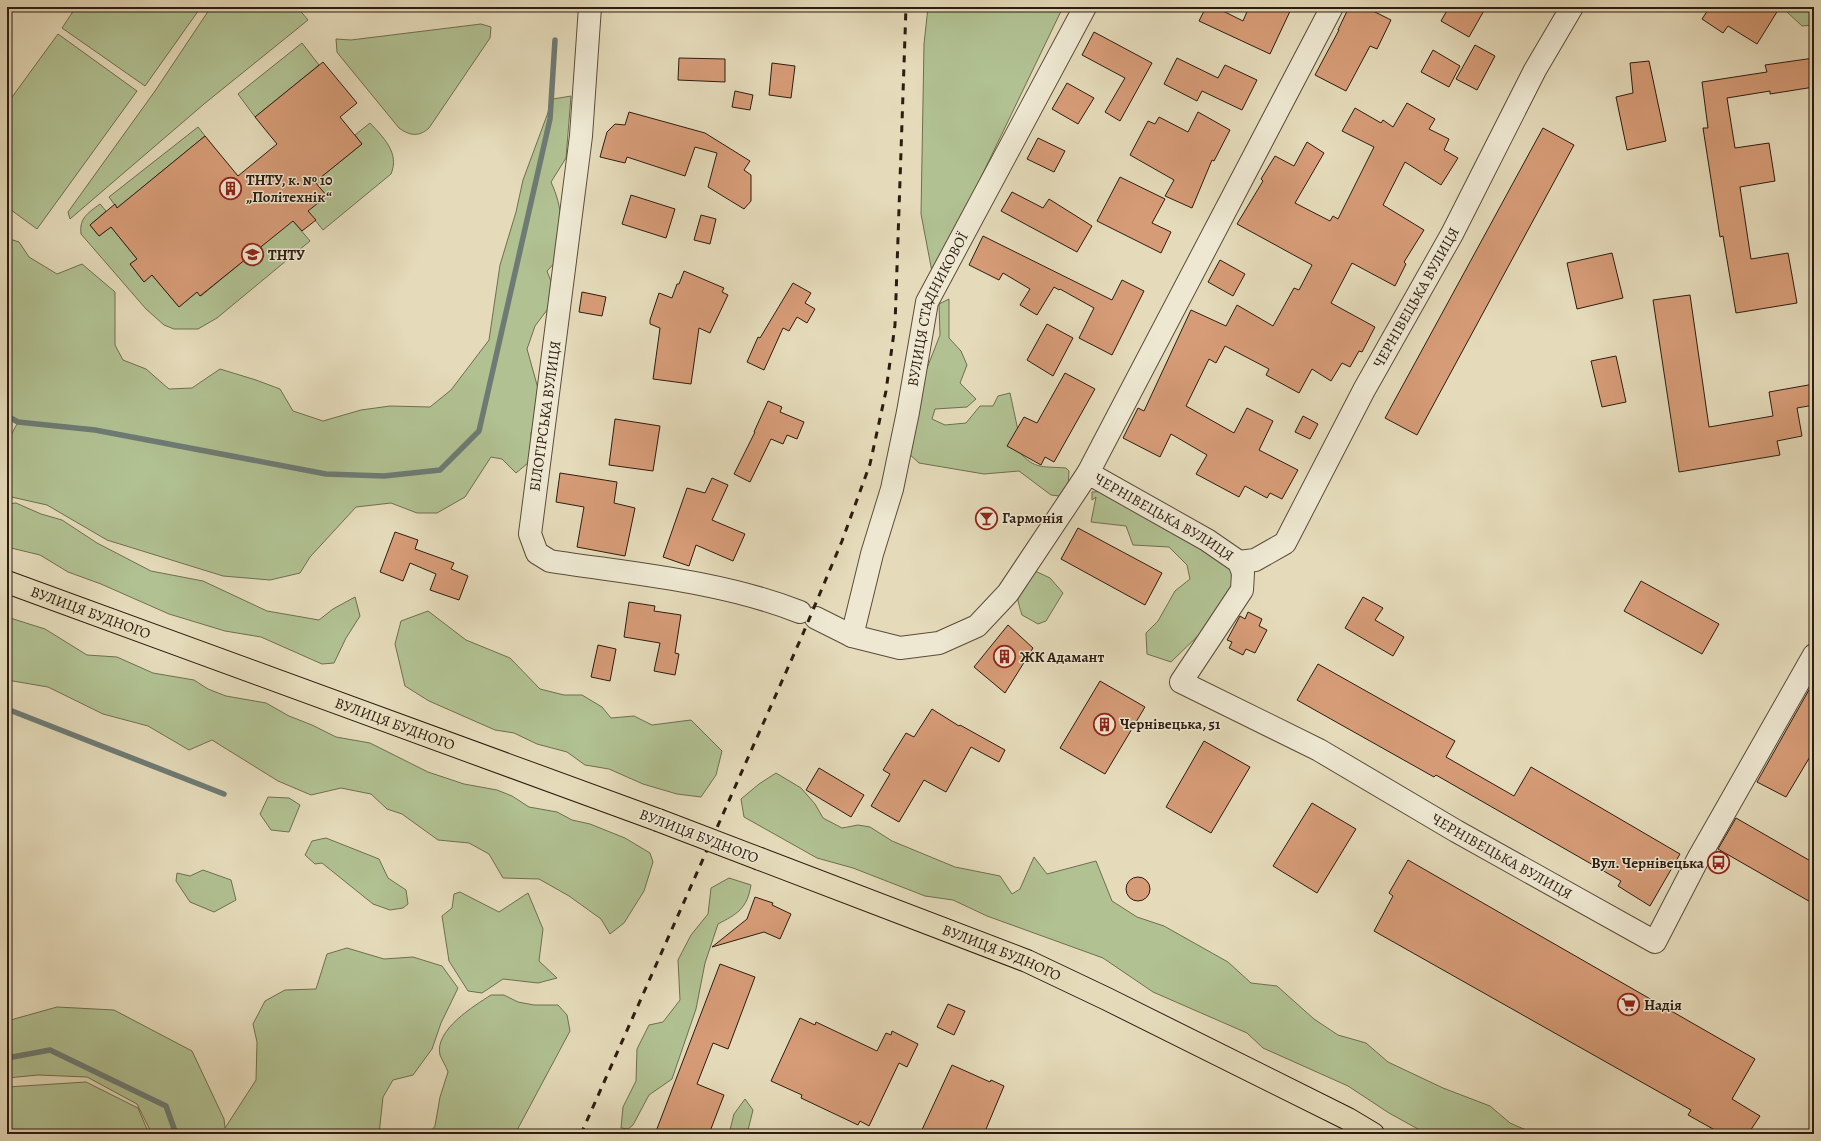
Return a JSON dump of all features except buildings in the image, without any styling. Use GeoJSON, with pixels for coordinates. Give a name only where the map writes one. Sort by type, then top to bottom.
{"type":"FeatureCollection","features":[{"type":"Feature","properties":{"kind":"highway","name":"ВУЛИЦЯ БУДНОГО"},"geometry":{"type":"LineString","coordinates":[[7,582],[658,820],[1027,962],[1107,999],[1348,1119],[1373,1134]]}},
{"type":"Feature","properties":{"kind":"street","name":"БІЛОГІРСЬКА ВУЛИЦЯ"},"geometry":{"type":"LineString","coordinates":[[590,7],[581,136],[530,534],[537,553],[550,561],[710,586],[764,598],[808,615]]}},
{"type":"Feature","properties":{"kind":"street","name":"ВУЛИЦЯ СТАДНИКОВОЇ"},"geometry":{"type":"LineString","coordinates":[[852,636],[872,554],[892,489],[908,412],[926,302],[1085,7]]}},
{"type":"Feature","properties":{"kind":"street","name":"ЧЕРНІВЕЦЬКА ВУЛИЦЯ"},"geometry":{"type":"LineString","coordinates":[[808,615],[852,636],[900,648],[939,643],[977,626],[1008,593],[1088,473],[1332,7]]}},
{"type":"Feature","properties":{"kind":"street","name":"ЧЕРНІВЕЦЬКА ВУЛИЦЯ"},"geometry":{"type":"LineString","coordinates":[[1239,562],[1255,560],[1285,543],[1364,390],[1452,234],[1535,70],[1572,7]]}},
{"type":"Feature","properties":{"kind":"street","name":"ЧЕРНІВЕЦЬКА ВУЛИЦЯ"},"geometry":{"type":"LineString","coordinates":[[1088,473],[1207,540],[1239,562],[1243,573],[1242,590],[1181,682],[1319,750],[1456,831],[1655,942],[1698,859],[1814,655]]}},
{"type":"Feature","properties":{"kind":"green space"},"geometry":{"type":"Polygon","coordinates":[[[76,7],[201,7],[145,86],[62,28],[76,7]]]}},
{"type":"Feature","properties":{"kind":"green space"},"geometry":{"type":"Polygon","coordinates":[[[211,7],[297,7],[308,20],[204,104],[70,219],[68,212],[155,91],[211,7]]]}},
{"type":"Feature","properties":{"kind":"green space"},"geometry":{"type":"Polygon","coordinates":[[[928,7],[1063,7],[933,277],[921,214],[924,44],[928,7]]]}},
{"type":"Feature","properties":{"kind":"green space"},"geometry":{"type":"Polygon","coordinates":[[[1784,7],[1814,7],[1814,25],[1802,26],[1786,11],[1784,7]]]}},
{"type":"Feature","properties":{"kind":"green space"},"geometry":{"type":"Polygon","coordinates":[[[481,24],[491,27],[490,38],[429,128],[418,134],[407,133],[399,128],[337,52],[336,39],[351,40],[481,24]]]}},
{"type":"Feature","properties":{"kind":"green space"},"geometry":{"type":"Polygon","coordinates":[[[58,34],[137,91],[37,229],[7,207],[7,104],[58,34]]]}},
{"type":"Feature","properties":{"kind":"green space"},"geometry":{"type":"Polygon","coordinates":[[[302,43],[319,65],[255,117],[238,94],[302,43]]]}},
{"type":"Feature","properties":{"kind":"green space"},"geometry":{"type":"Polygon","coordinates":[[[571,96],[566,158],[551,182],[560,209],[562,227],[562,255],[547,271],[552,284],[553,302],[535,326],[527,349],[539,392],[537,415],[531,433],[531,451],[528,463],[516,473],[502,459],[491,457],[465,497],[437,513],[417,513],[391,503],[356,507],[310,557],[300,573],[270,580],[223,576],[107,540],[47,505],[7,496],[7,437],[11,435],[17,424],[7,417],[7,238],[19,242],[29,257],[57,274],[82,264],[115,292],[115,345],[123,360],[146,369],[169,389],[192,388],[220,369],[280,389],[293,411],[323,421],[361,410],[390,406],[430,407],[451,390],[489,340],[500,265],[516,212],[523,180],[553,99],[571,96]]]}},
{"type":"Feature","properties":{"kind":"green space"},"geometry":{"type":"Polygon","coordinates":[[[370,123],[385,140],[392,152],[393,166],[391,174],[323,230],[302,204],[311,196],[318,204],[326,196],[315,182],[362,144],[355,135],[370,123]]]}},
{"type":"Feature","properties":{"kind":"green space"},"geometry":{"type":"Polygon","coordinates":[[[198,127],[205,136],[117,208],[109,197],[198,127]]]}},
{"type":"Feature","properties":{"kind":"green space"},"geometry":{"type":"Polygon","coordinates":[[[100,204],[106,211],[90,225],[99,236],[111,227],[137,259],[130,264],[144,282],[152,275],[179,307],[197,292],[201,296],[281,230],[288,215],[310,241],[217,318],[198,329],[174,329],[164,325],[146,309],[81,234],[81,224],[85,216],[100,204]]]}},
{"type":"Feature","properties":{"kind":"green space"},"geometry":{"type":"Polygon","coordinates":[[[949,299],[949,338],[961,351],[967,365],[960,383],[976,399],[967,407],[935,409],[932,419],[945,425],[966,423],[980,406],[993,406],[998,396],[1010,393],[1019,435],[1016,448],[1028,460],[1038,466],[1066,468],[1069,471],[1068,488],[1059,496],[1051,495],[1019,471],[984,474],[919,463],[907,452],[913,404],[940,335],[939,304],[949,299]]]}},
{"type":"Feature","properties":{"kind":"green space"},"geometry":{"type":"Polygon","coordinates":[[[1110,491],[1234,564],[1230,596],[1206,628],[1171,662],[1147,654],[1146,633],[1158,621],[1175,591],[1190,579],[1187,565],[1169,547],[1133,545],[1126,526],[1091,522],[1096,497],[1092,500],[1092,492],[1110,491]]]}},
{"type":"Feature","properties":{"kind":"green space"},"geometry":{"type":"Polygon","coordinates":[[[16,503],[41,514],[62,520],[97,543],[151,571],[203,581],[267,611],[319,620],[333,609],[355,597],[360,616],[346,638],[334,663],[322,664],[261,637],[225,631],[169,614],[101,584],[68,572],[40,555],[7,547],[7,504],[16,503]]]}},
{"type":"Feature","properties":{"kind":"green space"},"geometry":{"type":"Polygon","coordinates":[[[1033,570],[1050,578],[1063,593],[1046,621],[1038,624],[1022,615],[1017,595],[1020,586],[1033,570]]]}},
{"type":"Feature","properties":{"kind":"green space"},"geometry":{"type":"Polygon","coordinates":[[[428,611],[466,640],[510,658],[540,689],[564,695],[582,695],[602,707],[611,718],[634,716],[652,725],[691,720],[722,751],[716,775],[701,797],[677,794],[643,784],[609,769],[585,765],[567,752],[537,744],[514,733],[495,730],[429,701],[405,686],[395,644],[401,621],[428,611]]]}},
{"type":"Feature","properties":{"kind":"green space"},"geometry":{"type":"Polygon","coordinates":[[[7,617],[45,629],[87,655],[117,657],[153,673],[194,680],[208,689],[226,696],[266,703],[289,716],[336,737],[370,743],[428,772],[464,784],[497,790],[512,796],[529,807],[557,812],[572,820],[590,824],[625,838],[650,853],[653,862],[644,891],[624,923],[610,934],[601,919],[569,896],[539,879],[503,878],[489,854],[469,843],[438,840],[402,814],[387,809],[371,794],[341,788],[311,795],[278,781],[212,740],[189,750],[148,726],[103,714],[48,687],[7,680],[7,617]]]}},
{"type":"Feature","properties":{"kind":"green space"},"geometry":{"type":"Polygon","coordinates":[[[776,773],[801,788],[815,804],[823,818],[842,828],[858,825],[870,827],[892,841],[955,867],[1000,876],[1012,894],[1020,889],[1034,857],[1047,874],[1096,861],[1112,901],[1137,917],[1164,926],[1228,962],[1251,983],[1277,986],[1314,1019],[1338,1035],[1366,1043],[1388,1062],[1443,1088],[1490,1106],[1510,1123],[1535,1134],[1427,1134],[1389,1113],[1348,1086],[1263,1048],[1247,1033],[1153,992],[1103,958],[987,916],[953,900],[925,896],[853,868],[817,858],[744,817],[741,799],[759,784],[776,773]]]}},
{"type":"Feature","properties":{"kind":"green space"},"geometry":{"type":"Polygon","coordinates":[[[268,797],[289,798],[300,805],[289,832],[271,830],[260,814],[268,797]]]}},
{"type":"Feature","properties":{"kind":"green space"},"geometry":{"type":"Polygon","coordinates":[[[326,838],[379,859],[388,878],[406,890],[408,904],[403,908],[390,910],[373,904],[322,863],[315,864],[305,855],[312,841],[326,838]]]}},
{"type":"Feature","properties":{"kind":"green space"},"geometry":{"type":"Polygon","coordinates":[[[203,870],[231,880],[236,900],[214,912],[190,902],[176,881],[177,873],[190,876],[203,870]]]}},
{"type":"Feature","properties":{"kind":"green space"},"geometry":{"type":"Polygon","coordinates":[[[729,878],[751,885],[749,893],[744,905],[736,914],[718,924],[705,963],[696,1009],[672,1079],[649,1095],[633,1125],[628,1129],[621,1128],[623,1107],[636,1081],[637,1049],[649,1025],[663,1022],[680,1000],[678,960],[691,935],[708,914],[711,888],[729,878]]]}},
{"type":"Feature","properties":{"kind":"green space"},"geometry":{"type":"Polygon","coordinates":[[[460,892],[499,912],[528,893],[543,929],[539,961],[557,978],[538,983],[503,979],[482,993],[468,991],[449,961],[442,916],[452,908],[454,894],[460,892]]]}},
{"type":"Feature","properties":{"kind":"green space"},"geometry":{"type":"Polygon","coordinates":[[[347,948],[384,959],[413,957],[442,966],[458,988],[441,1023],[432,1049],[413,1075],[393,1080],[383,1097],[379,1134],[152,1134],[137,1104],[87,1077],[38,1075],[7,1078],[7,1021],[57,1007],[114,1010],[192,1051],[224,1119],[225,1128],[256,1080],[257,1042],[253,1024],[265,1001],[285,990],[316,989],[327,954],[347,948]]]}},
{"type":"Feature","properties":{"kind":"green space"},"geometry":{"type":"Polygon","coordinates":[[[491,995],[504,995],[518,1002],[534,1005],[558,1005],[567,1015],[570,1031],[515,1134],[429,1134],[435,1126],[440,1097],[448,1072],[440,1055],[440,1046],[443,1037],[449,1028],[466,1012],[491,995]]]}},
{"type":"Feature","properties":{"kind":"green space"},"geometry":{"type":"Polygon","coordinates":[[[86,1082],[138,1108],[149,1134],[7,1134],[7,1087],[86,1082]]]}},
{"type":"Feature","properties":{"kind":"green space"},"geometry":{"type":"Polygon","coordinates":[[[745,1099],[753,1110],[747,1134],[729,1134],[734,1114],[745,1099]]]}},
{"type":"Feature","properties":{"kind":"waterway"},"geometry":{"type":"LineString","coordinates":[[7,416],[18,422],[95,430],[326,474],[384,476],[440,470],[479,431],[550,119],[555,40]]}},
{"type":"Feature","properties":{"kind":"waterway"},"geometry":{"type":"LineString","coordinates":[[7,709],[224,794]]}},
{"type":"Feature","properties":{"kind":"waterway"},"geometry":{"type":"LineString","coordinates":[[7,1058],[50,1050],[166,1106],[176,1134]]}},
{"type":"Feature","properties":{"kind":"railway"},"geometry":{"type":"LineString","coordinates":[[581,1134],[802,636],[842,541],[870,464],[886,391],[895,325],[906,7]]}},
{"type":"Feature","properties":{"kind":"place","name":"ТНТУ, к. № 10 „Політехнік“"},"geometry":{"type":"Point","coordinates":[231,189]}},
{"type":"Feature","properties":{"kind":"place","name":"ТНТУ"},"geometry":{"type":"Point","coordinates":[252,255]}},
{"type":"Feature","properties":{"kind":"place","name":"Гармонія"},"geometry":{"type":"Point","coordinates":[987,518]}},
{"type":"Feature","properties":{"kind":"place","name":"ЖК Адамант"},"geometry":{"type":"Point","coordinates":[1004,657]}},
{"type":"Feature","properties":{"kind":"place","name":"Чернівецька, 51"},"geometry":{"type":"Point","coordinates":[1104,724]}},
{"type":"Feature","properties":{"kind":"place","name":"Вул. Чернівецька"},"geometry":{"type":"Point","coordinates":[1719,863]}},
{"type":"Feature","properties":{"kind":"place","name":"Надія"},"geometry":{"type":"Point","coordinates":[1629,1005]}}]}
